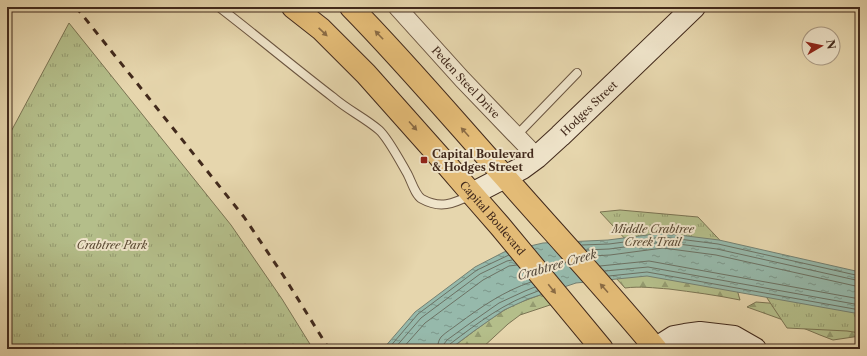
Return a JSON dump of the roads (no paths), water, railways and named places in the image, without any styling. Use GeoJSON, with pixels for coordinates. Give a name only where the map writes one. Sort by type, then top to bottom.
{"type":"FeatureCollection","features":[{"type":"Feature","properties":{"kind":"main road","name":"Capital Boulevard"},"geometry":{"type":"LineString","coordinates":[[293,7],[321,29],[366,74],[500,226],[591,339]]}},
{"type":"Feature","properties":{"kind":"main road"},"geometry":{"type":"LineString","coordinates":[[351,7],[382,39],[552,229],[630,317],[656,349]]}},
{"type":"Feature","properties":{"kind":"street","name":"Peden Steel Drive"},"geometry":{"type":"LineString","coordinates":[[397,7],[462,79],[537,157]]}},
{"type":"Feature","properties":{"kind":"street","name":"Hodges Street"},"geometry":{"type":"LineString","coordinates":[[472,194],[505,178],[537,157],[694,7]]}},
{"type":"Feature","properties":{"kind":"street"},"geometry":{"type":"LineString","coordinates":[[656,349],[674,338],[685,334],[700,333],[734,337],[755,349]]}},
{"type":"Feature","properties":{"kind":"lane"},"geometry":{"type":"LineString","coordinates":[[219,7],[260,38],[335,100],[380,130],[400,161],[420,198],[440,206],[456,202],[472,194]]}},
{"type":"Feature","properties":{"kind":"lane"},"geometry":{"type":"LineString","coordinates":[[517,135],[577,73]]}},
{"type":"Feature","properties":{"kind":"water","name":"Crabtree Creek"},"geometry":{"type":"Polygon","coordinates":[[[663,233],[719,240],[860,272],[860,314],[647,276],[576,283],[528,299],[504,310],[450,349],[383,349],[415,312],[475,267],[504,252],[543,243],[608,240],[663,233]]]}},
{"type":"Feature","properties":{"kind":"railway"},"geometry":{"type":"LineString","coordinates":[[76,7],[244,217],[283,275],[329,349]]}},
{"type":"Feature","properties":{"kind":"place","name":"Capital Boulevard & Hodges Street"},"geometry":{"type":"Point","coordinates":[424,160]}},
{"type":"Feature","properties":{"kind":"park label","name":"Middle Crabtree Creek Trail"},"geometry":{"type":"Point","coordinates":[653,235]}},
{"type":"Feature","properties":{"kind":"park label","name":"Crabtree Park"},"geometry":{"type":"Point","coordinates":[112,245]}}]}
